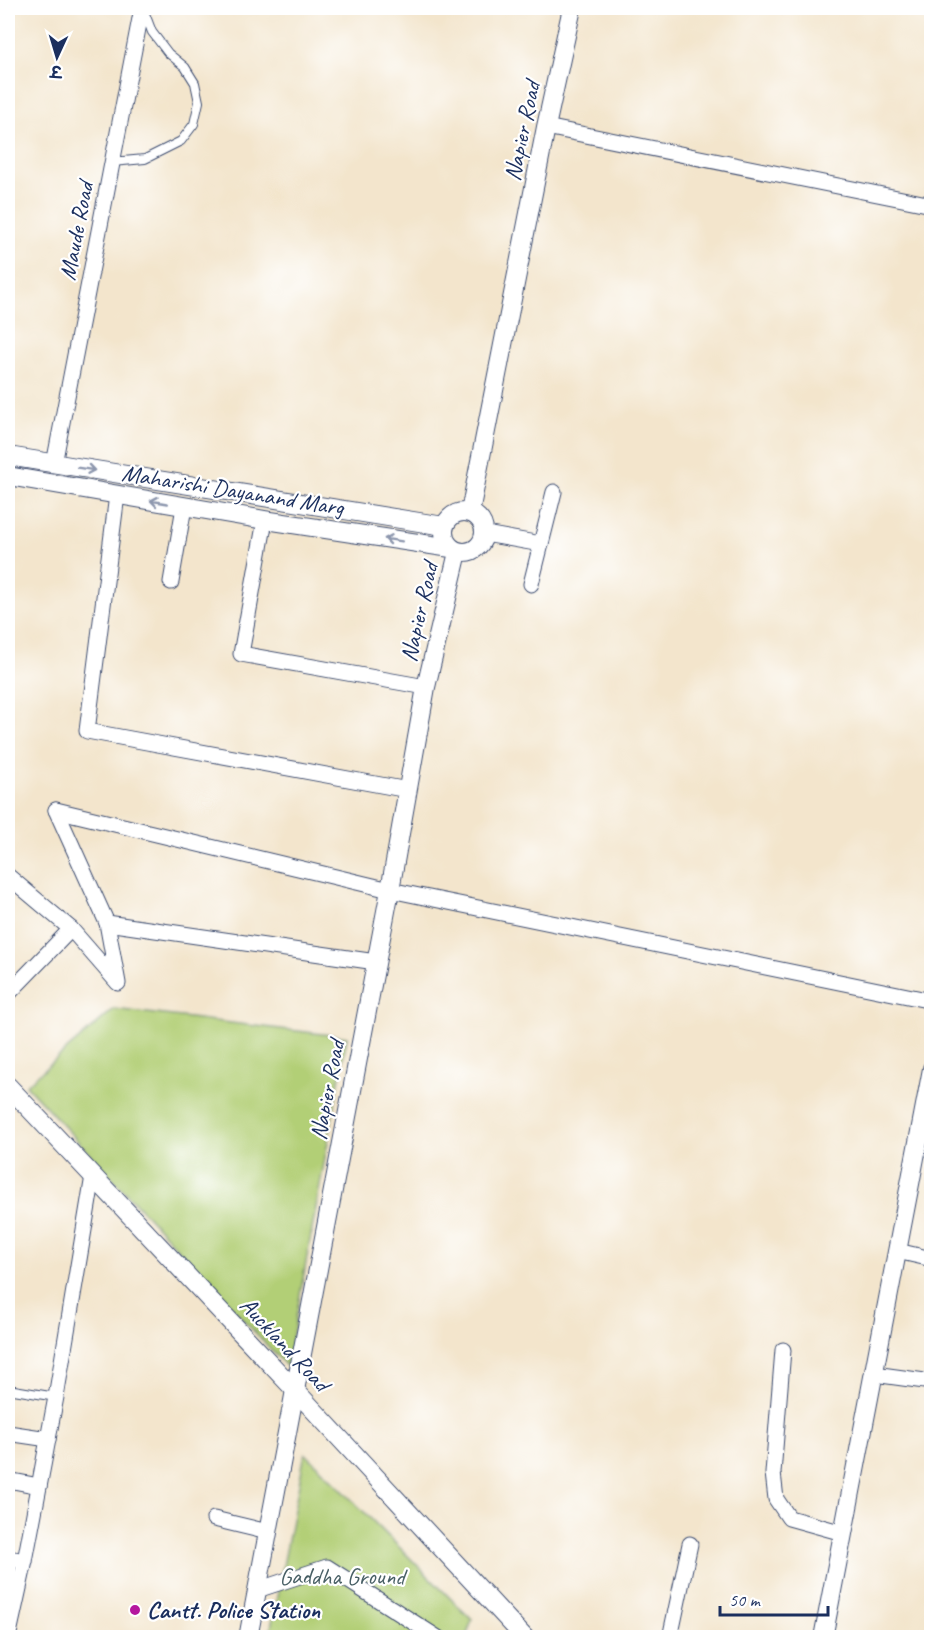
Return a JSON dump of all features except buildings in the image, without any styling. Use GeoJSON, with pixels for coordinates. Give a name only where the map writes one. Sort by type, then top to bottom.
{"type":"FeatureCollection","features":[{"type":"Feature","properties":{"kind":"street","name":"Maude Road"},"geometry":{"type":"LineString","coordinates":[[54,464],[142,8]]}},
{"type":"Feature","properties":{"kind":"street","name":"Napier Road"},"geometry":{"type":"LineString","coordinates":[[471,512],[546,127],[572,8]]}},
{"type":"Feature","properties":{"kind":"street"},"geometry":{"type":"LineString","coordinates":[[546,127],[932,205]]}},
{"type":"Feature","properties":{"kind":"street","name":"Maharishi Dayanand Marg"},"geometry":{"type":"LineString","coordinates":[[8,456],[444,526]]}},
{"type":"Feature","properties":{"kind":"street","name":"Maharishi Dayanand Marg"},"geometry":{"type":"LineString","coordinates":[[8,476],[184,507],[455,550]]}},
{"type":"Feature","properties":{"kind":"street"},"geometry":{"type":"LineString","coordinates":[[531,584],[554,492]]}},
{"type":"Feature","properties":{"kind":"street"},"geometry":{"type":"LineString","coordinates":[[117,495],[87,731],[408,790]]}},
{"type":"Feature","properties":{"kind":"street"},"geometry":{"type":"LineString","coordinates":[[171,582],[184,507]]}},
{"type":"Feature","properties":{"kind":"street"},"geometry":{"type":"LineString","coordinates":[[460,512],[471,512],[483,525],[482,543],[476,549],[467,552],[455,550],[446,542],[443,534],[444,526],[450,516],[460,512]]}},
{"type":"Feature","properties":{"kind":"street"},"geometry":{"type":"LineString","coordinates":[[266,520],[242,654],[426,687]]}},
{"type":"Feature","properties":{"kind":"street"},"geometry":{"type":"LineString","coordinates":[[484,534],[541,544]]}},
{"type":"Feature","properties":{"kind":"street","name":"Napier Road"},"geometry":{"type":"LineString","coordinates":[[248,1638],[390,890],[426,687],[455,550]]}},
{"type":"Feature","properties":{"kind":"street"},"geometry":{"type":"LineString","coordinates":[[8,876],[71,929],[118,983],[107,923],[56,810],[390,890],[932,1001]]}},
{"type":"Feature","properties":{"kind":"street"},"geometry":{"type":"LineString","coordinates":[[107,923],[376,962]]}},
{"type":"Feature","properties":{"kind":"street"},"geometry":{"type":"LineString","coordinates":[[8,994],[71,929]]}},
{"type":"Feature","properties":{"kind":"street"},"geometry":{"type":"LineString","coordinates":[[823,1638],[897,1251],[926,1133],[932,1069]]}},
{"type":"Feature","properties":{"kind":"street","name":"Auckland Road"},"geometry":{"type":"LineString","coordinates":[[8,1088],[295,1390],[525,1638]]}},
{"type":"Feature","properties":{"kind":"street"},"geometry":{"type":"LineString","coordinates":[[8,1630],[26,1561],[93,1176]]}},
{"type":"Feature","properties":{"kind":"street"},"geometry":{"type":"LineString","coordinates":[[897,1251],[932,1259]]}},
{"type":"Feature","properties":{"kind":"street"},"geometry":{"type":"LineString","coordinates":[[783,1350],[773,1473],[776,1499],[789,1518],[843,1533]]}},
{"type":"Feature","properties":{"kind":"street"},"geometry":{"type":"LineString","coordinates":[[874,1374],[932,1382]]}},
{"type":"Feature","properties":{"kind":"street"},"geometry":{"type":"LineString","coordinates":[[8,1433],[48,1439]]}},
{"type":"Feature","properties":{"kind":"street"},"geometry":{"type":"LineString","coordinates":[[8,1480],[39,1486]]}},
{"type":"Feature","properties":{"kind":"street"},"geometry":{"type":"LineString","coordinates":[[214,1519],[268,1532]]}},
{"type":"Feature","properties":{"kind":"street"},"geometry":{"type":"LineString","coordinates":[[670,1638],[690,1544]]}},
{"type":"Feature","properties":{"kind":"street"},"geometry":{"type":"LineString","coordinates":[[8,1558],[26,1561]]}},
{"type":"Feature","properties":{"kind":"street"},"geometry":{"type":"LineString","coordinates":[[257,1590],[327,1567],[438,1638]]}},
{"type":"Feature","properties":{"kind":"lane"},"geometry":{"type":"LineString","coordinates":[[112,162],[145,159],[181,141],[194,124],[199,102],[195,83],[185,67],[168,53],[153,32],[142,8]]}},
{"type":"Feature","properties":{"kind":"lane"},"geometry":{"type":"LineString","coordinates":[[8,1389],[56,1397]]}},
{"type":"Feature","properties":{"kind":"green space"},"geometry":{"type":"Polygon","coordinates":[[[114,1009],[347,1037],[287,1367],[26,1085],[114,1009]]]}},
{"type":"Feature","properties":{"kind":"green space","name":"Gaddha Ground"},"geometry":{"type":"Polygon","coordinates":[[[305,1453],[472,1620],[466,1637],[269,1638],[305,1453]]]}},
{"type":"Feature","properties":{"kind":"place","name":"Cantt. Police Station"},"geometry":{"type":"Point","coordinates":[135,1610]}}]}
